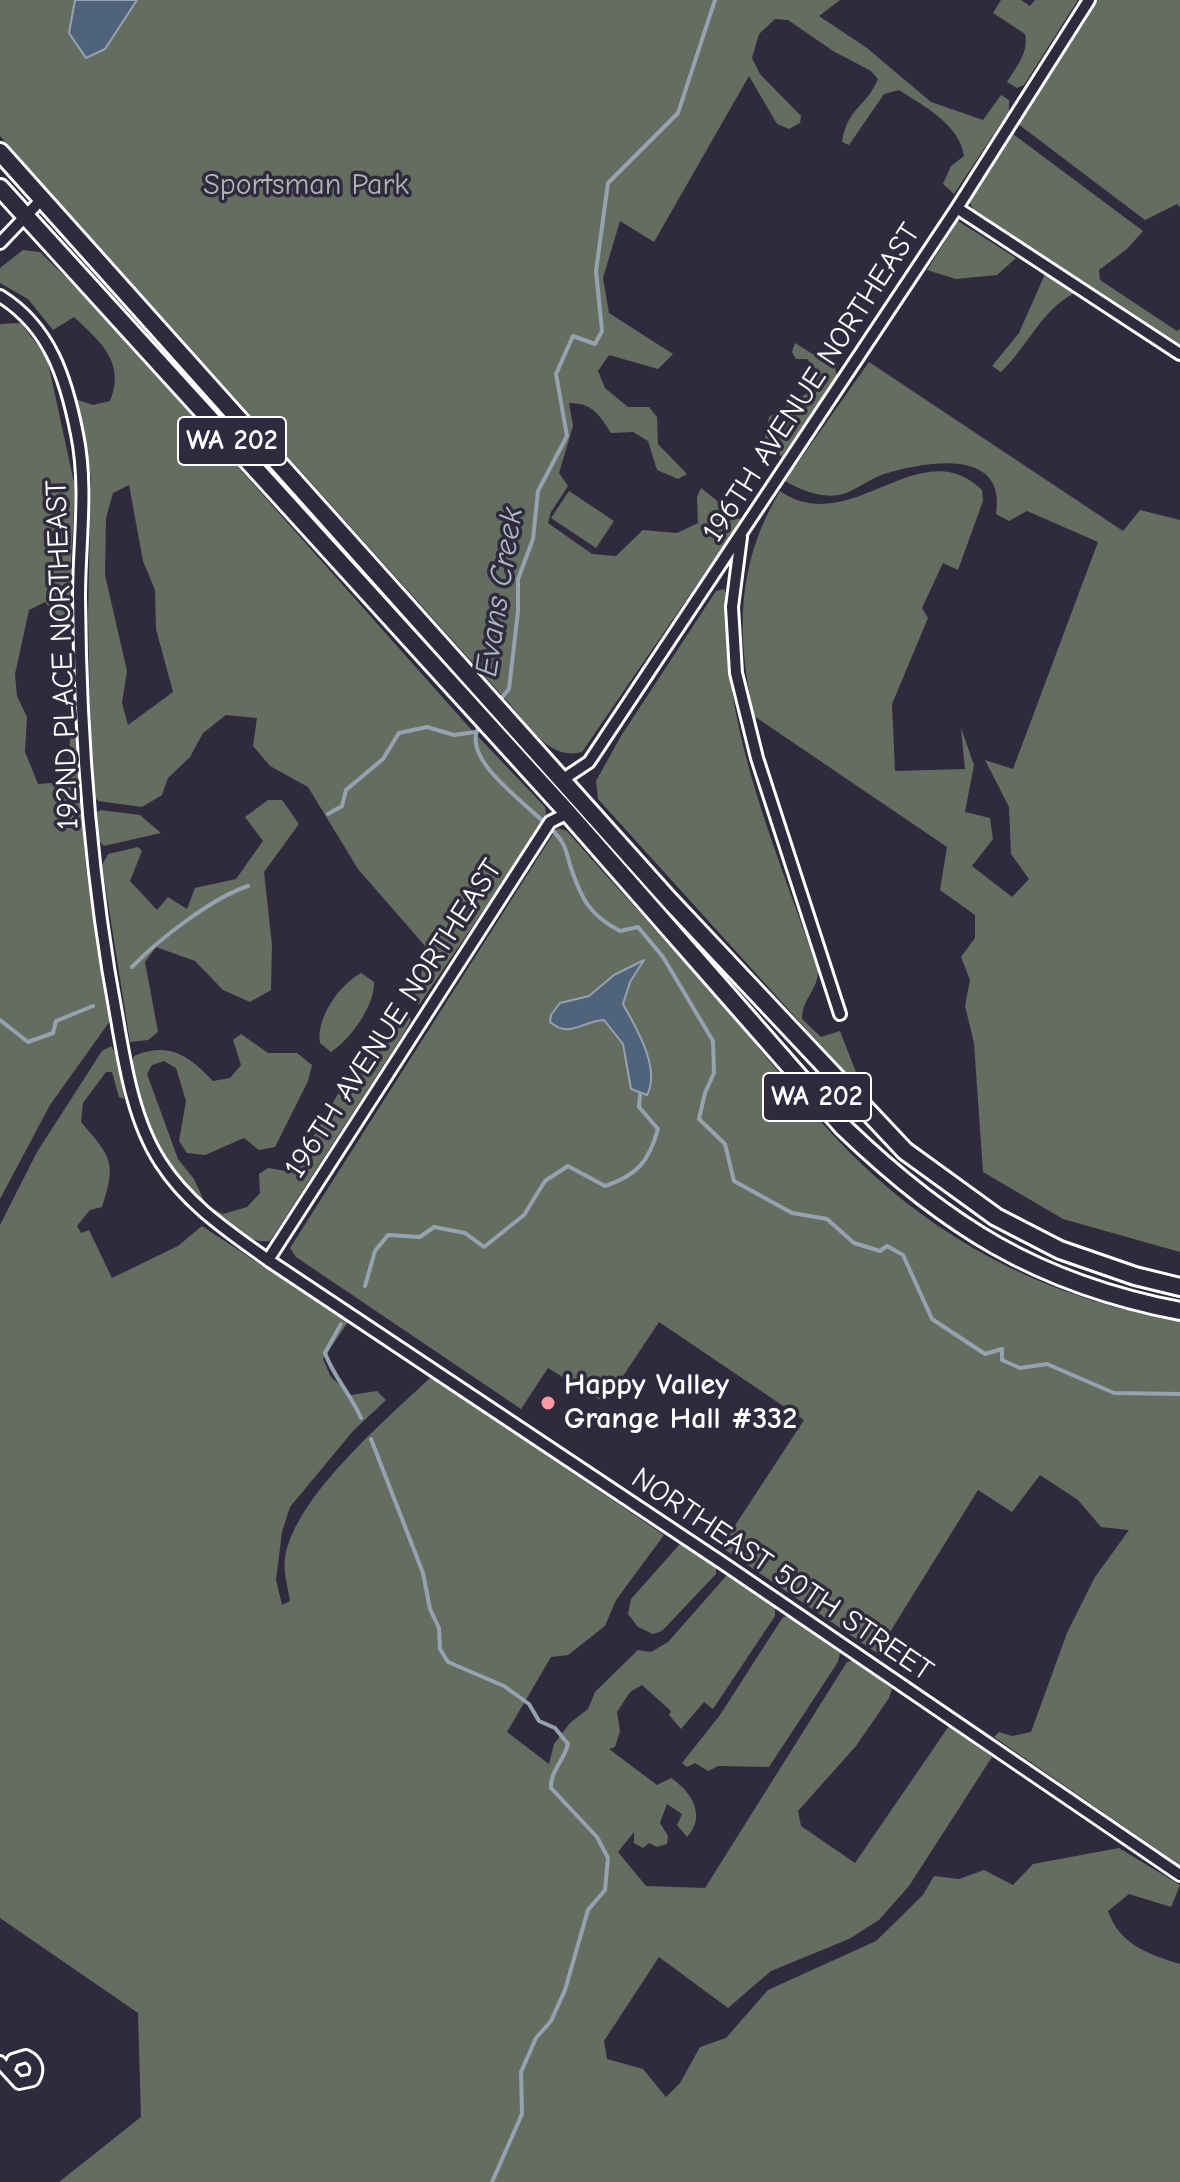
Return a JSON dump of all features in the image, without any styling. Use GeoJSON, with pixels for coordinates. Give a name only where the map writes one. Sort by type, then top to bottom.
{"type":"FeatureCollection","features":[{"type":"Feature","properties":{"kind":"main road","name":"WA 202"},"geometry":{"type":"LineString","coordinates":[[0,152],[593,815],[852,1098],[917,1161],[996,1217],[1060,1250],[1135,1276],[1180,1287]]}},
{"type":"Feature","properties":{"kind":"main road","name":"WA 202"},"geometry":{"type":"LineString","coordinates":[[0,188],[27,214],[533,774],[843,1127],[936,1209],[982,1240],[1051,1274],[1126,1301],[1180,1311]]}},
{"type":"Feature","properties":{"kind":"main road"},"geometry":{"type":"LineString","coordinates":[[533,774],[562,780]]}},
{"type":"Feature","properties":{"kind":"main road"},"geometry":{"type":"LineString","coordinates":[[568,813],[593,815]]}},
{"type":"Feature","properties":{"kind":"street","name":"196TH AVENUE NORTHEAST"},"geometry":{"type":"LineString","coordinates":[[562,780],[589,762],[957,208],[1089,0]]}},
{"type":"Feature","properties":{"kind":"street"},"geometry":{"type":"LineString","coordinates":[[0,243],[41,200]]}},
{"type":"Feature","properties":{"kind":"street"},"geometry":{"type":"LineString","coordinates":[[957,208],[1180,354]]}},
{"type":"Feature","properties":{"kind":"street","name":"192ND PLACE NORTHEAST"},"geometry":{"type":"LineString","coordinates":[[0,296],[27,314],[46,340],[68,395],[78,436],[83,478],[79,597],[89,826],[109,978],[124,1061],[144,1130]]}},
{"type":"Feature","properties":{"kind":"street"},"geometry":{"type":"LineString","coordinates":[[741,535],[732,607],[736,673],[757,758],[840,1014]]}},
{"type":"Feature","properties":{"kind":"street","name":"196TH AVENUE NORTHEAST"},"geometry":{"type":"LineString","coordinates":[[268,1260],[543,832],[550,822],[568,813]]}},
{"type":"Feature","properties":{"kind":"street","name":"NORTHEAST 50TH STREET"},"geometry":{"type":"LineString","coordinates":[[144,1130],[159,1162],[200,1210],[268,1260],[715,1557],[1180,1875]]}},
{"type":"Feature","properties":{"kind":"green space","name":"Sportsman Park"},"geometry":{"type":"Polygon","coordinates":[[[0,0],[840,0],[819,16],[867,48],[931,102],[983,120],[1001,95],[1009,100],[1009,111],[954,194],[943,184],[951,166],[964,156],[956,135],[948,126],[899,90],[884,94],[849,145],[842,142],[848,121],[878,79],[871,71],[833,51],[788,20],[775,19],[759,34],[752,58],[760,74],[801,116],[800,123],[789,129],[777,124],[749,76],[654,242],[620,221],[603,278],[609,313],[673,354],[658,369],[609,355],[598,371],[605,388],[628,407],[649,407],[657,417],[658,444],[687,474],[678,479],[657,470],[648,441],[633,432],[611,433],[594,411],[584,405],[569,403],[573,426],[559,473],[568,486],[551,512],[548,523],[592,554],[616,556],[643,530],[677,533],[698,523],[697,497],[701,488],[741,520],[582,752],[570,753],[549,746],[531,730],[0,136],[0,0]]]}},
{"type":"Feature","properties":{"kind":"green space"},"geometry":{"type":"Polygon","coordinates":[[[1001,0],[1021,0],[1030,6],[1035,0],[1078,0],[1024,85],[1017,88],[1007,82],[1023,54],[1025,34],[993,13],[1001,0]]]}},
{"type":"Feature","properties":{"kind":"green space"},"geometry":{"type":"Polygon","coordinates":[[[1098,0],[1180,0],[1180,207],[1177,204],[1145,220],[1018,124],[1098,0]]]}},
{"type":"Feature","properties":{"kind":"green space"},"geometry":{"type":"Polygon","coordinates":[[[1013,134],[1143,231],[1127,249],[1099,270],[1100,280],[1177,331],[1180,329],[1180,345],[973,209],[969,201],[1013,134]]]}},
{"type":"Feature","properties":{"kind":"green space"},"geometry":{"type":"Polygon","coordinates":[[[958,221],[1016,258],[997,275],[956,279],[927,270],[958,221]]]}},
{"type":"Feature","properties":{"kind":"green space"},"geometry":{"type":"Polygon","coordinates":[[[23,250],[40,252],[96,307],[468,726],[545,807],[546,814],[538,830],[419,1005],[409,994],[410,984],[421,978],[425,946],[358,869],[308,787],[270,766],[253,746],[257,718],[226,715],[203,733],[190,757],[168,778],[162,795],[142,807],[98,801],[92,794],[88,617],[91,478],[75,399],[93,405],[110,401],[115,375],[108,354],[84,326],[74,317],[53,330],[28,299],[0,283],[0,268],[23,250]],[[129,485],[113,493],[106,518],[105,575],[127,671],[122,703],[128,725],[173,692],[156,629],[155,590],[143,561],[129,485]]]}},
{"type":"Feature","properties":{"kind":"green space"},"geometry":{"type":"Polygon","coordinates":[[[1045,274],[1074,293],[1043,319],[1001,372],[992,366],[1019,333],[1045,274]]]}},
{"type":"Feature","properties":{"kind":"green space"},"geometry":{"type":"Polygon","coordinates":[[[21,323],[47,358],[75,487],[71,562],[75,629],[65,628],[45,602],[29,610],[15,674],[17,696],[27,717],[25,752],[38,784],[68,782],[70,738],[77,737],[86,869],[110,1021],[50,1105],[0,1199],[0,324],[21,323]]]}},
{"type":"Feature","properties":{"kind":"green space"},"geometry":{"type":"Polygon","coordinates":[[[795,343],[835,368],[837,376],[782,456],[773,454],[765,438],[769,417],[809,392],[817,370],[807,359],[796,359],[792,352],[795,343]]]}},
{"type":"Feature","properties":{"kind":"green space"},"geometry":{"type":"Polygon","coordinates":[[[869,362],[1123,531],[1140,510],[1180,520],[1180,1252],[1063,1219],[983,1172],[974,1043],[965,1006],[970,980],[961,957],[975,938],[975,915],[940,890],[947,847],[754,716],[744,657],[744,600],[755,545],[780,491],[807,503],[833,503],[910,476],[934,471],[958,475],[982,490],[983,501],[958,570],[943,563],[922,608],[928,618],[892,704],[895,771],[965,769],[961,728],[974,765],[965,812],[990,818],[993,839],[972,866],[1012,897],[1029,879],[1011,854],[1009,807],[985,760],[1013,769],[1098,542],[1027,511],[1009,521],[996,514],[996,493],[989,478],[976,468],[960,464],[941,463],[901,469],[878,476],[839,495],[811,492],[785,481],[869,362]]]}},
{"type":"Feature","properties":{"kind":"green space"},"geometry":{"type":"Polygon","coordinates":[[[569,491],[614,521],[596,548],[551,518],[569,491]]]}},
{"type":"Feature","properties":{"kind":"green space"},"geometry":{"type":"Polygon","coordinates":[[[724,589],[727,596],[727,644],[732,692],[742,740],[754,787],[818,971],[802,1019],[821,1037],[840,1031],[864,1093],[598,799],[596,781],[621,736],[716,591],[724,589]]]}},
{"type":"Feature","properties":{"kind":"green space"},"geometry":{"type":"Polygon","coordinates":[[[268,800],[282,800],[299,824],[264,872],[272,945],[271,990],[250,1002],[223,990],[195,961],[156,947],[145,962],[158,1032],[148,1040],[130,1042],[102,865],[108,854],[138,847],[142,851],[130,881],[157,910],[168,897],[187,909],[195,888],[236,879],[263,841],[245,817],[268,800]]]}},
{"type":"Feature","properties":{"kind":"green space"},"geometry":{"type":"Polygon","coordinates":[[[100,810],[140,815],[161,833],[104,846],[97,839],[95,814],[100,810]]]}},
{"type":"Feature","properties":{"kind":"green space"},"geometry":{"type":"Polygon","coordinates":[[[557,828],[567,831],[834,1136],[903,1200],[975,1249],[1053,1287],[1094,1301],[1180,1321],[1180,1865],[994,1737],[999,1732],[1012,1736],[1031,1732],[1067,1633],[1095,1577],[1129,1530],[1101,1527],[1078,1500],[1040,1475],[1012,1512],[978,1490],[877,1653],[721,1547],[804,1420],[659,1322],[605,1403],[548,1368],[521,1409],[296,1257],[290,1248],[557,828]]]}},
{"type":"Feature","properties":{"kind":"green space"},"geometry":{"type":"Polygon","coordinates":[[[361,973],[374,982],[371,1001],[354,1030],[331,1052],[320,1043],[325,1013],[345,985],[361,973]]]}},
{"type":"Feature","properties":{"kind":"green space"},"geometry":{"type":"Polygon","coordinates":[[[407,1013],[411,1020],[404,1033],[270,1241],[248,1238],[213,1214],[170,1168],[143,1112],[132,1069],[134,1056],[158,1050],[168,1051],[187,1058],[213,1081],[230,1078],[241,1065],[233,1040],[241,1034],[268,1053],[297,1053],[312,1065],[308,1081],[275,1147],[259,1150],[244,1138],[205,1155],[187,1153],[179,1141],[186,1101],[176,1068],[164,1061],[152,1065],[147,1074],[178,1159],[194,1179],[206,1205],[223,1214],[247,1207],[260,1193],[259,1174],[268,1168],[286,1171],[299,1161],[338,1094],[407,1013]]]}},
{"type":"Feature","properties":{"kind":"green space"},"geometry":{"type":"Polygon","coordinates":[[[111,1046],[117,1055],[124,1099],[119,1097],[112,1072],[106,1072],[83,1103],[81,1122],[105,1152],[110,1170],[109,1180],[102,1207],[90,1210],[77,1226],[81,1233],[89,1230],[112,1278],[178,1246],[202,1226],[348,1322],[323,1359],[331,1377],[351,1395],[377,1391],[386,1400],[353,1431],[290,1507],[282,1532],[276,1580],[282,1605],[290,1601],[285,1558],[292,1534],[306,1510],[345,1460],[431,1377],[664,1535],[616,1600],[605,1626],[568,1655],[551,1657],[507,1732],[549,1764],[554,1744],[570,1723],[588,1709],[595,1692],[638,1650],[651,1652],[668,1642],[727,1575],[775,1607],[775,1616],[713,1709],[704,1702],[681,1729],[669,1715],[671,1711],[642,1685],[630,1692],[617,1712],[620,1731],[615,1747],[609,1749],[657,1785],[671,1778],[690,1797],[696,1813],[693,1829],[687,1837],[677,1825],[682,1814],[667,1804],[660,1823],[668,1836],[667,1844],[657,1847],[649,1843],[643,1848],[634,1843],[634,1832],[618,1852],[646,1886],[705,1888],[847,1662],[854,1660],[892,1689],[856,1746],[798,1811],[801,1826],[855,1863],[949,1726],[992,1757],[909,1886],[879,1920],[849,1939],[771,1971],[728,2008],[659,1957],[604,2041],[607,2059],[643,2069],[666,2097],[680,2083],[700,2047],[726,2038],[768,1990],[876,1941],[923,1895],[934,1876],[959,1879],[984,1870],[1013,1885],[1033,1864],[1119,1848],[1180,1885],[1171,1907],[1129,1894],[1108,1911],[1120,1932],[1136,1946],[1180,1964],[1180,2182],[59,2182],[141,2117],[138,2013],[0,1918],[0,1225],[37,1152],[102,1051],[111,1046]]]}},
{"type":"Feature","properties":{"kind":"green space"},"geometry":{"type":"Polygon","coordinates":[[[680,1544],[716,1568],[716,1574],[662,1631],[653,1634],[638,1627],[628,1614],[631,1599],[680,1544]]]}},
{"type":"Feature","properties":{"kind":"green space"},"geometry":{"type":"Polygon","coordinates":[[[789,1616],[840,1653],[838,1662],[769,1767],[718,1766],[708,1771],[695,1763],[687,1767],[682,1763],[720,1715],[783,1617],[789,1616]]]}},
{"type":"Feature","properties":{"kind":"water"},"geometry":{"type":"Polygon","coordinates":[[[75,0],[137,0],[105,49],[86,58],[69,33],[75,0]]]}},
{"type":"Feature","properties":{"kind":"water"},"geometry":{"type":"Polygon","coordinates":[[[644,960],[630,982],[623,1004],[649,1061],[651,1084],[647,1095],[631,1089],[623,1044],[604,1020],[570,1029],[557,1027],[550,1022],[560,1003],[589,996],[614,975],[644,960]]]}},
{"type":"Feature","properties":{"kind":"waterway","name":"Evans Creek"},"geometry":{"type":"LineString","coordinates":[[499,701],[509,689],[518,611],[518,579],[533,539],[538,491],[567,436],[556,374],[573,336],[595,344],[602,331],[596,271],[608,183],[678,113],[715,0]]}},
{"type":"Feature","properties":{"kind":"waterway","name":"Evans Creek"},"geometry":{"type":"LineString","coordinates":[[481,724],[475,739],[479,754],[505,786],[562,842],[578,887],[593,912],[620,931],[638,927],[663,957],[713,1041],[714,1073],[699,1119],[725,1144],[734,1181],[792,1213],[827,1219],[854,1243],[880,1251],[887,1246],[903,1255],[932,1319],[985,1354],[1002,1349],[1002,1360],[1020,1368],[1047,1364],[1114,1393],[1180,1394]]}},
{"type":"Feature","properties":{"kind":"waterway"},"geometry":{"type":"LineString","coordinates":[[328,814],[342,806],[346,790],[383,759],[399,733],[427,727],[454,735],[475,732]]}},
{"type":"Feature","properties":{"kind":"waterway"},"geometry":{"type":"LineString","coordinates":[[132,967],[187,920],[248,886]]}},
{"type":"Feature","properties":{"kind":"waterway"},"geometry":{"type":"LineString","coordinates":[[0,1020],[28,1042],[53,1033],[56,1021],[93,1006]]}},
{"type":"Feature","properties":{"kind":"waterway"},"geometry":{"type":"LineString","coordinates":[[365,1286],[375,1251],[388,1235],[420,1237],[434,1227],[465,1233],[484,1247],[524,1215],[545,1181],[568,1166],[605,1186],[634,1172],[651,1150],[658,1129],[639,1107],[640,1095]]}},
{"type":"Feature","properties":{"kind":"waterway"},"geometry":{"type":"LineString","coordinates":[[341,1324],[325,1353],[361,1418]]}},
{"type":"Feature","properties":{"kind":"waterway"},"geometry":{"type":"LineString","coordinates":[[371,1439],[423,1573],[430,1609],[439,1628],[440,1649],[448,1662],[504,1686],[529,1704],[539,1721],[555,1728],[568,1744],[553,1776],[551,1788],[597,1837],[608,1858],[605,1890],[588,1910],[565,1990],[551,2021],[536,2038],[521,2072],[522,2114],[492,2182]]}},
{"type":"Feature","properties":{"kind":"place","name":"Happy Valley Grange Hall #332"},"geometry":{"type":"Point","coordinates":[548,1403]}}]}
